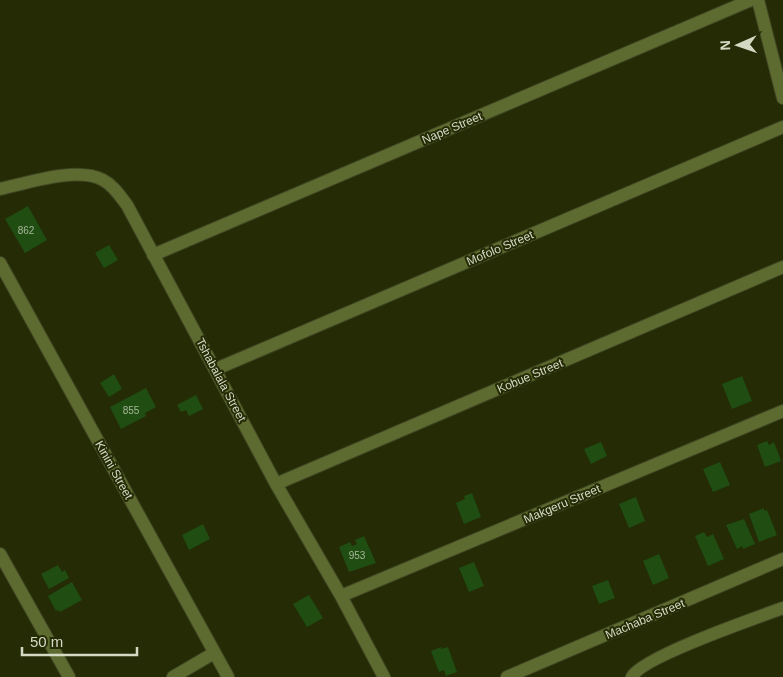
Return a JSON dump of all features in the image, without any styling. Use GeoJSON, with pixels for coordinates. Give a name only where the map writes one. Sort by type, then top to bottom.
{"type":"FeatureCollection","features":[{"type":"Feature","properties":{"kind":"street","name":"Nape Street"},"geometry":{"type":"LineString","coordinates":[[152,255],[751,0]]}},
{"type":"Feature","properties":{"kind":"street"},"geometry":{"type":"LineString","coordinates":[[758,0],[783,98]]}},
{"type":"Feature","properties":{"kind":"street","name":"Mofolo Street"},"geometry":{"type":"LineString","coordinates":[[216,369],[783,127]]}},
{"type":"Feature","properties":{"kind":"street","name":"Tshabalala Street"},"geometry":{"type":"LineString","coordinates":[[0,189],[58,176],[85,175],[103,179],[116,190],[127,205],[152,255],[216,369],[276,484],[341,596],[384,677]]}},
{"type":"Feature","properties":{"kind":"street","name":"Kinini Street"},"geometry":{"type":"LineString","coordinates":[[0,264],[228,677]]}},
{"type":"Feature","properties":{"kind":"street","name":"Kobue Street"},"geometry":{"type":"LineString","coordinates":[[276,484],[783,267]]}},
{"type":"Feature","properties":{"kind":"street","name":"Makgeru Street"},"geometry":{"type":"LineString","coordinates":[[341,596],[783,410]]}},
{"type":"Feature","properties":{"kind":"street"},"geometry":{"type":"LineString","coordinates":[[0,554],[70,677]]}},
{"type":"Feature","properties":{"kind":"street","name":"Machaba Street"},"geometry":{"type":"LineString","coordinates":[[507,677],[783,559]]}},
{"type":"Feature","properties":{"kind":"street"},"geometry":{"type":"LineString","coordinates":[[632,677],[640,667],[698,641],[783,608]]}},
{"type":"Feature","properties":{"kind":"street"},"geometry":{"type":"LineString","coordinates":[[173,677],[214,653]]}},
{"type":"Feature","properties":{"kind":"building"},"geometry":{"type":"Polygon","coordinates":[[[28,206],[47,240],[25,253],[5,219],[28,206]]]}},
{"type":"Feature","properties":{"kind":"building"},"geometry":{"type":"Polygon","coordinates":[[[109,245],[118,260],[104,268],[95,253],[109,245]]]}},
{"type":"Feature","properties":{"kind":"building"},"geometry":{"type":"Polygon","coordinates":[[[114,374],[122,389],[109,397],[100,383],[114,374]]]}},
{"type":"Feature","properties":{"kind":"building"},"geometry":{"type":"Polygon","coordinates":[[[742,376],[752,401],[732,409],[722,384],[742,376]]]}},
{"type":"Feature","properties":{"kind":"building"},"geometry":{"type":"Polygon","coordinates":[[[146,388],[156,407],[145,413],[146,416],[121,429],[110,407],[146,388]]]}},
{"type":"Feature","properties":{"kind":"building"},"geometry":{"type":"Polygon","coordinates":[[[196,395],[203,409],[189,416],[186,410],[181,412],[177,405],[196,395]]]}},
{"type":"Feature","properties":{"kind":"building"},"geometry":{"type":"Polygon","coordinates":[[[767,441],[769,445],[774,442],[781,461],[765,467],[757,445],[767,441]]]}},
{"type":"Feature","properties":{"kind":"building"},"geometry":{"type":"Polygon","coordinates":[[[601,442],[607,456],[591,464],[584,449],[601,442]]]}},
{"type":"Feature","properties":{"kind":"building"},"geometry":{"type":"Polygon","coordinates":[[[720,462],[730,485],[713,492],[703,469],[720,462]]]}},
{"type":"Feature","properties":{"kind":"building"},"geometry":{"type":"Polygon","coordinates":[[[472,493],[481,517],[464,524],[456,503],[465,499],[464,496],[472,493]]]}},
{"type":"Feature","properties":{"kind":"building"},"geometry":{"type":"Polygon","coordinates":[[[636,497],[645,521],[629,528],[619,504],[636,497]]]}},
{"type":"Feature","properties":{"kind":"building"},"geometry":{"type":"Polygon","coordinates":[[[764,508],[764,511],[767,510],[777,535],[759,542],[749,514],[764,508]]]}},
{"type":"Feature","properties":{"kind":"building"},"geometry":{"type":"Polygon","coordinates":[[[744,519],[755,544],[743,549],[742,546],[737,549],[726,525],[744,519]]]}},
{"type":"Feature","properties":{"kind":"building"},"geometry":{"type":"Polygon","coordinates":[[[203,524],[210,539],[189,550],[182,535],[203,524]]]}},
{"type":"Feature","properties":{"kind":"building"},"geometry":{"type":"Polygon","coordinates":[[[704,532],[707,537],[713,534],[724,559],[708,566],[695,536],[704,532]]]}},
{"type":"Feature","properties":{"kind":"building"},"geometry":{"type":"Polygon","coordinates":[[[364,536],[376,563],[349,572],[339,547],[350,542],[352,546],[357,544],[355,540],[364,536]]]}},
{"type":"Feature","properties":{"kind":"building"},"geometry":{"type":"Polygon","coordinates":[[[659,554],[669,578],[653,585],[643,561],[659,554]]]}},
{"type":"Feature","properties":{"kind":"building"},"geometry":{"type":"Polygon","coordinates":[[[474,562],[484,586],[469,592],[459,568],[474,562]]]}},
{"type":"Feature","properties":{"kind":"building"},"geometry":{"type":"Polygon","coordinates":[[[58,565],[62,572],[65,570],[69,578],[49,589],[41,574],[58,565]]]}},
{"type":"Feature","properties":{"kind":"building"},"geometry":{"type":"Polygon","coordinates":[[[608,580],[615,598],[599,604],[592,586],[608,580]]]}},
{"type":"Feature","properties":{"kind":"building"},"geometry":{"type":"Polygon","coordinates":[[[72,582],[82,600],[60,612],[56,611],[48,596],[72,582]]]}},
{"type":"Feature","properties":{"kind":"building"},"geometry":{"type":"Polygon","coordinates":[[[309,595],[323,618],[307,627],[293,604],[309,595]]]}},
{"type":"Feature","properties":{"kind":"building"},"geometry":{"type":"Polygon","coordinates":[[[441,647],[441,649],[448,647],[457,672],[446,676],[444,670],[439,672],[431,651],[441,647]]]}}]}
